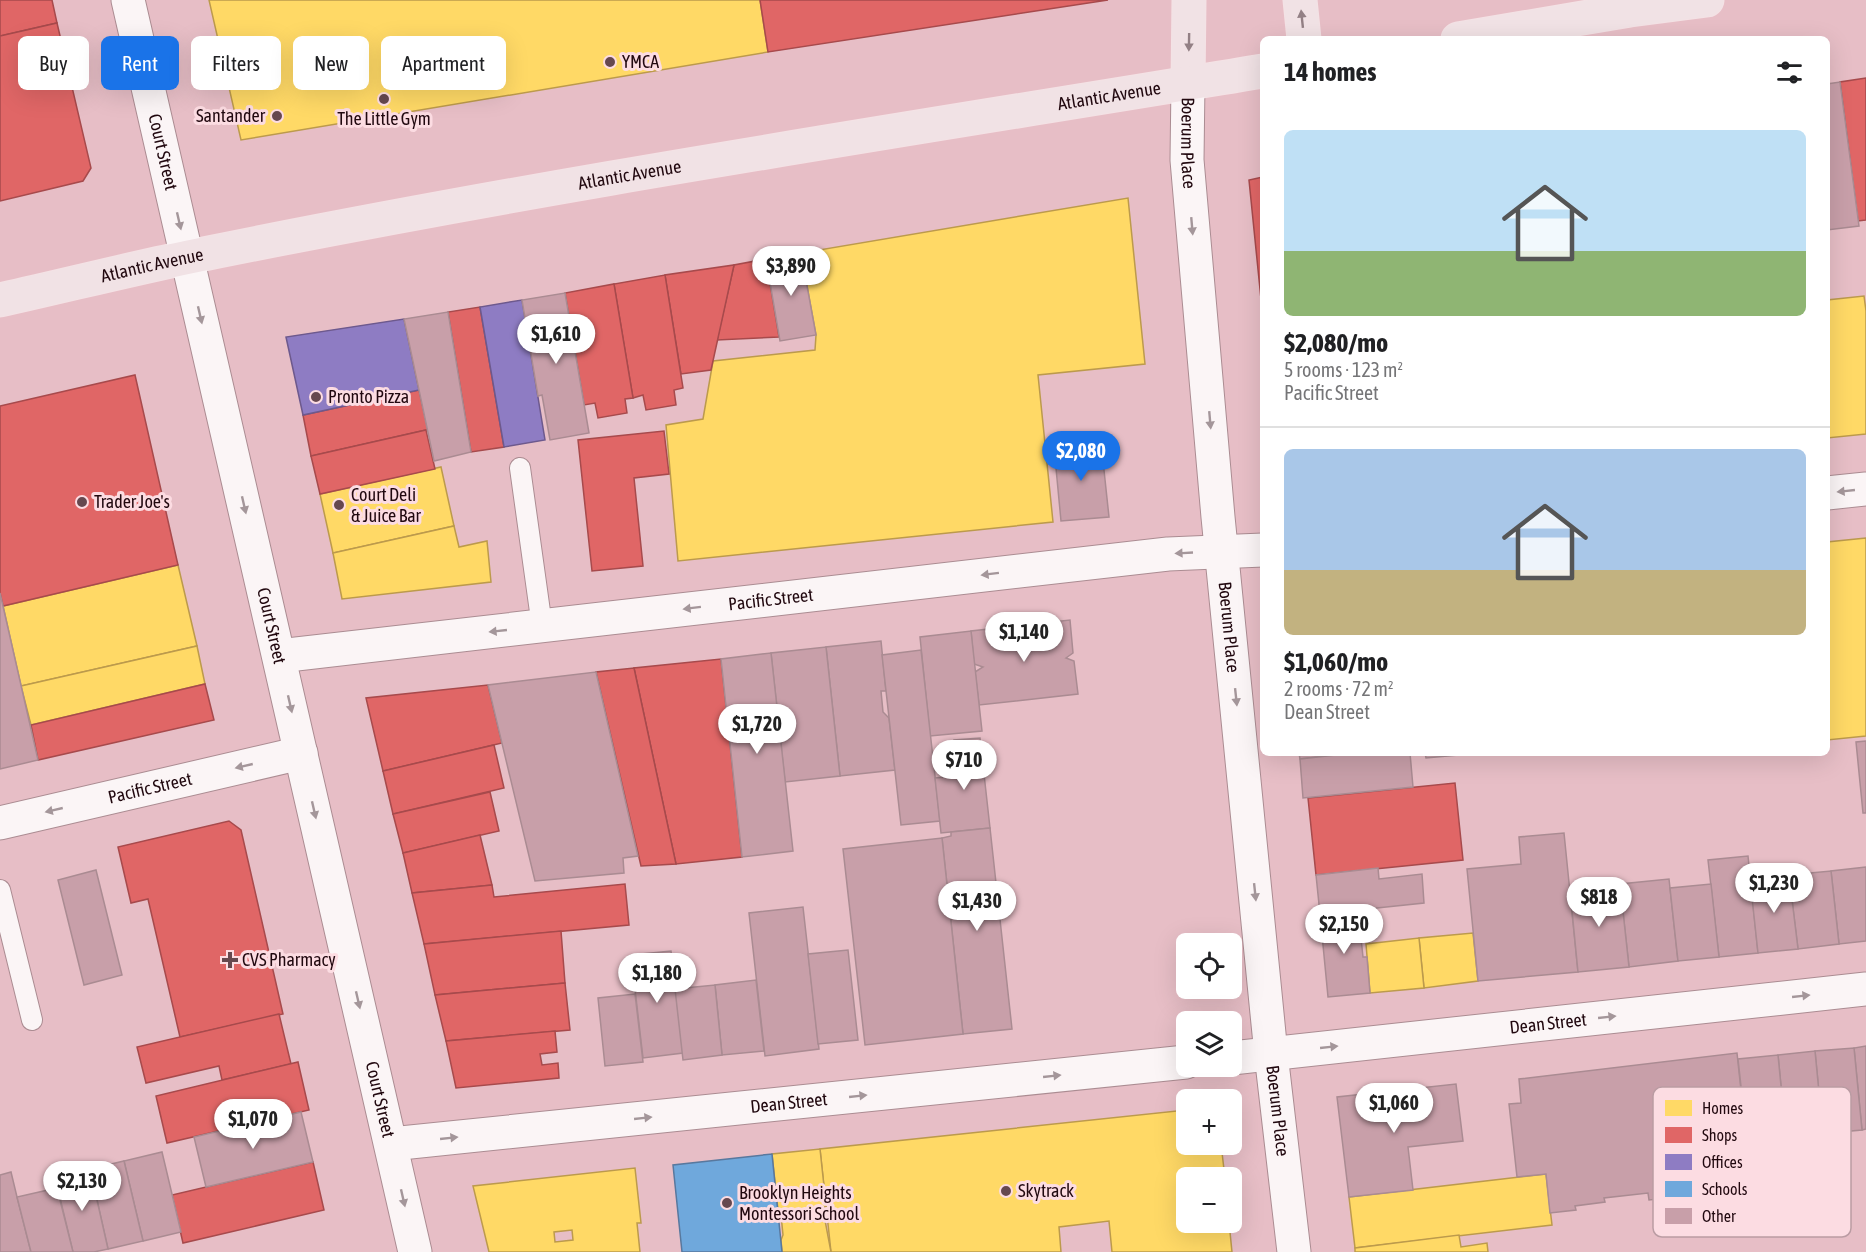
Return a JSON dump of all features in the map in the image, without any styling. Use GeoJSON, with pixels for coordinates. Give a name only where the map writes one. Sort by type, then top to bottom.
{"type":"FeatureCollection","features":[{"type":"Feature","properties":{"kind":"main road","name":"Boerum Place"},"geometry":{"type":"LineString","coordinates":[[1188,83],[1189,0]]}},
{"type":"Feature","properties":{"kind":"main road"},"geometry":{"type":"LineString","coordinates":[[1300,0],[1304,36]]}},
{"type":"Feature","properties":{"kind":"main road"},"geometry":{"type":"LineString","coordinates":[[1476,36],[1630,10],[1707,0]]}},
{"type":"Feature","properties":{"kind":"main road","name":"Atlantic Avenue"},"geometry":{"type":"LineString","coordinates":[[0,300],[187,258],[362,223],[710,162],[1260,71]]}},
{"type":"Feature","properties":{"kind":"street","name":"Court Street"},"geometry":{"type":"LineString","coordinates":[[128,0],[415,1252]]}},
{"type":"Feature","properties":{"kind":"street","name":"Boerum Place"},"geometry":{"type":"LineString","coordinates":[[1188,83],[1187,160],[1221,551],[1271,1054],[1294,1252]]}},
{"type":"Feature","properties":{"kind":"street"},"geometry":{"type":"LineString","coordinates":[[1830,493],[1866,489]]}},
{"type":"Feature","properties":{"kind":"street","name":"Pacific Street"},"geometry":{"type":"LineString","coordinates":[[279,656],[1168,554],[1260,550]]}},
{"type":"Feature","properties":{"kind":"street","name":"Pacific Street"},"geometry":{"type":"LineString","coordinates":[[0,823],[301,753]]}},
{"type":"Feature","properties":{"kind":"street","name":"Dean Street"},"geometry":{"type":"LineString","coordinates":[[1242,1057],[1866,989]]}},
{"type":"Feature","properties":{"kind":"street","name":"Dean Street"},"geometry":{"type":"LineString","coordinates":[[391,1144],[1176,1063]]}},
{"type":"Feature","properties":{"kind":"lane"},"geometry":{"type":"LineString","coordinates":[[520,468],[542,626]]}},
{"type":"Feature","properties":{"kind":"lane"},"geometry":{"type":"LineString","coordinates":[[0,890],[32,1020]]}},
{"type":"Feature","properties":{"kind":"building: Homes"},"geometry":{"type":"Polygon","coordinates":[[[209,0],[760,0],[768,52],[241,140],[230,90],[281,90],[281,36],[217,36],[209,0]]]}},
{"type":"Feature","properties":{"kind":"building: Homes"},"geometry":{"type":"Polygon","coordinates":[[[1128,198],[1145,364],[1038,375],[1053,522],[678,561],[666,425],[703,419],[713,361],[815,350],[816,335],[801,253],[1128,198]]]}},
{"type":"Feature","properties":{"kind":"building: Homes"},"geometry":{"type":"Polygon","coordinates":[[[1864,296],[1866,434],[1830,438],[1830,300],[1864,296]]]}},
{"type":"Feature","properties":{"kind":"building: Homes"},"geometry":{"type":"Polygon","coordinates":[[[441,467],[454,526],[333,553],[320,494],[441,467]]]}},
{"type":"Feature","properties":{"kind":"building: Homes"},"geometry":{"type":"Polygon","coordinates":[[[454,526],[459,547],[487,541],[491,582],[342,599],[333,553],[454,526]]]}},
{"type":"Feature","properties":{"kind":"building: Homes"},"geometry":{"type":"Polygon","coordinates":[[[1866,538],[1866,736],[1830,740],[1830,542],[1866,538]]]}},
{"type":"Feature","properties":{"kind":"building: Homes"},"geometry":{"type":"Polygon","coordinates":[[[178,565],[197,646],[21,686],[3,606],[178,565]]]}},
{"type":"Feature","properties":{"kind":"building: Homes"},"geometry":{"type":"Polygon","coordinates":[[[197,646],[205,684],[31,725],[21,686],[197,646]]]}},
{"type":"Feature","properties":{"kind":"building: Homes"},"geometry":{"type":"Polygon","coordinates":[[[1473,933],[1478,981],[1424,988],[1419,938],[1473,933]]]}},
{"type":"Feature","properties":{"kind":"building: Homes"},"geometry":{"type":"Polygon","coordinates":[[[1419,938],[1424,988],[1370,993],[1366,944],[1419,938]]]}},
{"type":"Feature","properties":{"kind":"building: Homes","name":"Skytrack"},"geometry":{"type":"Polygon","coordinates":[[[1176,1111],[1176,1155],[1222,1155],[1224,1167],[1176,1167],[1176,1233],[1230,1233],[1232,1252],[1112,1252],[1109,1221],[1059,1227],[1061,1252],[831,1252],[820,1149],[1176,1111]]]}},
{"type":"Feature","properties":{"kind":"building: Homes"},"geometry":{"type":"Polygon","coordinates":[[[820,1149],[826,1205],[823,1210],[831,1252],[782,1252],[781,1215],[778,1210],[772,1154],[820,1149]]]}},
{"type":"Feature","properties":{"kind":"building: Homes"},"geometry":{"type":"Polygon","coordinates":[[[635,1168],[641,1223],[637,1223],[640,1252],[489,1252],[473,1186],[635,1168]],[[572,1230],[554,1232],[555,1242],[573,1240],[572,1230]]]}},
{"type":"Feature","properties":{"kind":"building: Homes"},"geometry":{"type":"Polygon","coordinates":[[[1546,1174],[1552,1225],[1355,1248],[1349,1197],[1546,1174]]]}},
{"type":"Feature","properties":{"kind":"building: Homes"},"geometry":{"type":"Polygon","coordinates":[[[1459,1235],[1461,1247],[1487,1243],[1488,1252],[1355,1252],[1355,1248],[1459,1235]]]}},
{"type":"Feature","properties":{"kind":"building: Shops"},"geometry":{"type":"Polygon","coordinates":[[[0,0],[52,0],[57,23],[0,36],[0,0]]]}},
{"type":"Feature","properties":{"kind":"building: Shops"},"geometry":{"type":"Polygon","coordinates":[[[760,0],[1108,0],[768,52],[760,0]]]}},
{"type":"Feature","properties":{"kind":"building: Shops"},"geometry":{"type":"Polygon","coordinates":[[[57,23],[60,36],[18,36],[18,90],[73,90],[91,168],[83,181],[0,201],[0,36],[57,23]]]}},
{"type":"Feature","properties":{"kind":"building: Shops"},"geometry":{"type":"Polygon","coordinates":[[[1866,78],[1866,220],[1858,221],[1840,82],[1866,78]]]}},
{"type":"Feature","properties":{"kind":"building: Shops"},"geometry":{"type":"Polygon","coordinates":[[[1260,178],[1260,289],[1249,180],[1260,178]]]}},
{"type":"Feature","properties":{"kind":"building: Shops"},"geometry":{"type":"Polygon","coordinates":[[[766,259],[779,337],[717,340],[734,265],[766,259]]]}},
{"type":"Feature","properties":{"kind":"building: Shops"},"geometry":{"type":"Polygon","coordinates":[[[734,265],[711,370],[681,374],[665,275],[734,265]]]}},
{"type":"Feature","properties":{"kind":"building: Shops"},"geometry":{"type":"Polygon","coordinates":[[[665,275],[683,388],[674,390],[676,405],[646,410],[643,395],[633,398],[614,284],[665,275]]]}},
{"type":"Feature","properties":{"kind":"building: Shops"},"geometry":{"type":"Polygon","coordinates":[[[614,284],[633,398],[625,399],[627,413],[598,418],[595,403],[584,405],[565,293],[614,284]]]}},
{"type":"Feature","properties":{"kind":"building: Shops"},"geometry":{"type":"Polygon","coordinates":[[[480,307],[504,447],[471,452],[448,312],[480,307]]]}},
{"type":"Feature","properties":{"kind":"building: Shops","name":"Trader Joe's"},"geometry":{"type":"Polygon","coordinates":[[[135,375],[178,565],[3,606],[0,593],[0,406],[135,375]]]}},
{"type":"Feature","properties":{"kind":"building: Shops"},"geometry":{"type":"Polygon","coordinates":[[[419,390],[428,430],[311,456],[303,415],[419,390]]]}},
{"type":"Feature","properties":{"kind":"building: Shops"},"geometry":{"type":"Polygon","coordinates":[[[426,430],[435,469],[320,494],[311,456],[426,430]]]}},
{"type":"Feature","properties":{"kind":"building: Shops"},"geometry":{"type":"Polygon","coordinates":[[[664,431],[669,474],[634,478],[643,566],[592,571],[578,440],[664,431]]]}},
{"type":"Feature","properties":{"kind":"building: Shops"},"geometry":{"type":"Polygon","coordinates":[[[721,659],[742,857],[676,864],[634,668],[721,659]]]}},
{"type":"Feature","properties":{"kind":"building: Shops"},"geometry":{"type":"Polygon","coordinates":[[[634,668],[676,864],[641,866],[596,672],[634,668]]]}},
{"type":"Feature","properties":{"kind":"building: Shops"},"geometry":{"type":"Polygon","coordinates":[[[205,684],[214,720],[38,760],[31,725],[205,684]]]}},
{"type":"Feature","properties":{"kind":"building: Shops"},"geometry":{"type":"Polygon","coordinates":[[[488,685],[502,743],[383,771],[366,698],[488,685]]]}},
{"type":"Feature","properties":{"kind":"building: Shops"},"geometry":{"type":"Polygon","coordinates":[[[494,745],[504,788],[393,814],[383,771],[494,745]]]}},
{"type":"Feature","properties":{"kind":"building: Shops"},"geometry":{"type":"Polygon","coordinates":[[[1455,783],[1463,860],[1316,875],[1308,798],[1455,783]]]}},
{"type":"Feature","properties":{"kind":"building: Shops"},"geometry":{"type":"Polygon","coordinates":[[[490,792],[499,831],[403,853],[393,814],[490,792]]]}},
{"type":"Feature","properties":{"kind":"building: Shops"},"geometry":{"type":"Polygon","coordinates":[[[229,821],[241,830],[283,1014],[180,1037],[148,899],[131,903],[118,847],[229,821]]]}},
{"type":"Feature","properties":{"kind":"building: Shops"},"geometry":{"type":"Polygon","coordinates":[[[480,835],[492,885],[412,893],[403,853],[480,835]]]}},
{"type":"Feature","properties":{"kind":"building: Shops"},"geometry":{"type":"Polygon","coordinates":[[[625,884],[629,925],[424,944],[412,893],[492,885],[494,897],[625,884]]]}},
{"type":"Feature","properties":{"kind":"building: Shops"},"geometry":{"type":"Polygon","coordinates":[[[561,931],[565,983],[435,995],[424,944],[561,931]]]}},
{"type":"Feature","properties":{"kind":"building: Shops"},"geometry":{"type":"Polygon","coordinates":[[[565,983],[570,1030],[446,1041],[435,995],[565,983]]]}},
{"type":"Feature","properties":{"kind":"building: Shops"},"geometry":{"type":"Polygon","coordinates":[[[279,1014],[291,1064],[222,1080],[219,1066],[146,1083],[137,1047],[279,1014]]]}},
{"type":"Feature","properties":{"kind":"building: Shops"},"geometry":{"type":"Polygon","coordinates":[[[555,1031],[557,1052],[540,1054],[542,1065],[558,1063],[559,1078],[456,1088],[446,1041],[555,1031]]]}},
{"type":"Feature","properties":{"kind":"building: Shops"},"geometry":{"type":"Polygon","coordinates":[[[298,1062],[309,1110],[167,1143],[156,1096],[298,1062]]]}},
{"type":"Feature","properties":{"kind":"building: Shops"},"geometry":{"type":"Polygon","coordinates":[[[313,1162],[324,1210],[183,1243],[172,1195],[313,1162]]]}},
{"type":"Feature","properties":{"kind":"building: Offices"},"geometry":{"type":"Polygon","coordinates":[[[522,300],[545,440],[504,447],[480,307],[522,300]]]}},
{"type":"Feature","properties":{"kind":"building: Offices"},"geometry":{"type":"Polygon","coordinates":[[[404,319],[419,390],[303,415],[286,337],[404,319]]]}},
{"type":"Feature","properties":{"kind":"building: Schools","name":"Brooklyn Heights Montessori School"},"geometry":{"type":"Polygon","coordinates":[[[772,1154],[782,1252],[682,1252],[673,1165],[772,1154]]]}},
{"type":"Feature","properties":{"kind":"building: Other"},"geometry":{"type":"Polygon","coordinates":[[[1840,82],[1859,226],[1830,230],[1830,84],[1840,82]]]}},
{"type":"Feature","properties":{"kind":"building: Other"},"geometry":{"type":"Polygon","coordinates":[[[801,253],[816,335],[780,341],[766,259],[801,253]]]}},
{"type":"Feature","properties":{"kind":"building: Other"},"geometry":{"type":"Polygon","coordinates":[[[565,293],[589,433],[550,440],[542,395],[538,396],[522,300],[565,293]]]}},
{"type":"Feature","properties":{"kind":"building: Other"},"geometry":{"type":"Polygon","coordinates":[[[448,312],[471,452],[434,461],[404,319],[448,312]]]}},
{"type":"Feature","properties":{"kind":"building: Other"},"geometry":{"type":"Polygon","coordinates":[[[1101,442],[1109,517],[1061,521],[1054,447],[1101,442]]]}},
{"type":"Feature","properties":{"kind":"building: Other"},"geometry":{"type":"Polygon","coordinates":[[[0,593],[38,760],[0,769],[0,593]]]}},
{"type":"Feature","properties":{"kind":"building: Other"},"geometry":{"type":"Polygon","coordinates":[[[1070,620],[1073,653],[1066,658],[1074,661],[1078,694],[979,705],[975,672],[983,667],[974,664],[971,631],[1070,620]]]}},
{"type":"Feature","properties":{"kind":"building: Other"},"geometry":{"type":"Polygon","coordinates":[[[971,631],[982,731],[930,736],[920,637],[971,631]]]}},
{"type":"Feature","properties":{"kind":"building: Other"},"geometry":{"type":"Polygon","coordinates":[[[881,641],[886,691],[881,691],[883,712],[889,718],[895,770],[840,776],[826,647],[881,641]]]}},
{"type":"Feature","properties":{"kind":"building: Other"},"geometry":{"type":"Polygon","coordinates":[[[826,647],[840,776],[785,782],[771,653],[826,647]]]}},
{"type":"Feature","properties":{"kind":"building: Other"},"geometry":{"type":"Polygon","coordinates":[[[921,650],[940,821],[901,825],[882,655],[921,650]]]}},
{"type":"Feature","properties":{"kind":"building: Other"},"geometry":{"type":"Polygon","coordinates":[[[771,653],[793,851],[742,857],[721,659],[771,653]]]}},
{"type":"Feature","properties":{"kind":"building: Other"},"geometry":{"type":"Polygon","coordinates":[[[596,672],[638,856],[623,858],[624,873],[535,881],[488,685],[596,672]]]}},
{"type":"Feature","properties":{"kind":"building: Other"},"geometry":{"type":"Polygon","coordinates":[[[980,738],[990,828],[941,833],[935,778],[958,776],[954,740],[980,738]]]}},
{"type":"Feature","properties":{"kind":"building: Other"},"geometry":{"type":"Polygon","coordinates":[[[1866,741],[1866,813],[1863,813],[1856,742],[1866,741]]]}},
{"type":"Feature","properties":{"kind":"building: Other"},"geometry":{"type":"Polygon","coordinates":[[[1300,756],[1327,756],[1300,759],[1300,756]]]}},
{"type":"Feature","properties":{"kind":"building: Other"},"geometry":{"type":"Polygon","coordinates":[[[1327,756],[1410,756],[1413,787],[1303,798],[1300,759],[1327,756]]]}},
{"type":"Feature","properties":{"kind":"building: Other"},"geometry":{"type":"Polygon","coordinates":[[[990,828],[1012,1029],[963,1034],[942,838],[951,836],[951,832],[990,828]]]}},
{"type":"Feature","properties":{"kind":"building: Other"},"geometry":{"type":"Polygon","coordinates":[[[1564,833],[1578,972],[1478,981],[1467,869],[1521,864],[1519,837],[1564,833]]]}},
{"type":"Feature","properties":{"kind":"building: Other"},"geometry":{"type":"Polygon","coordinates":[[[942,838],[963,1034],[865,1045],[843,849],[942,838]]]}},
{"type":"Feature","properties":{"kind":"building: Other"},"geometry":{"type":"Polygon","coordinates":[[[1748,856],[1758,953],[1719,957],[1708,860],[1748,856]]]}},
{"type":"Feature","properties":{"kind":"building: Other"},"geometry":{"type":"Polygon","coordinates":[[[1866,867],[1866,941],[1839,944],[1831,871],[1866,867]]]}},
{"type":"Feature","properties":{"kind":"building: Other"},"geometry":{"type":"Polygon","coordinates":[[[1378,868],[1379,879],[1422,874],[1424,903],[1320,914],[1316,875],[1378,868]]]}},
{"type":"Feature","properties":{"kind":"building: Other"},"geometry":{"type":"Polygon","coordinates":[[[96,870],[122,975],[84,985],[58,880],[96,870]]]}},
{"type":"Feature","properties":{"kind":"building: Other"},"geometry":{"type":"Polygon","coordinates":[[[1831,871],[1839,944],[1798,949],[1789,875],[1831,871]]]}},
{"type":"Feature","properties":{"kind":"building: Other"},"geometry":{"type":"Polygon","coordinates":[[[1789,875],[1798,949],[1758,953],[1750,879],[1789,875]]]}},
{"type":"Feature","properties":{"kind":"building: Other"},"geometry":{"type":"Polygon","coordinates":[[[1669,879],[1678,961],[1629,967],[1620,884],[1669,879]]]}},
{"type":"Feature","properties":{"kind":"building: Other"},"geometry":{"type":"Polygon","coordinates":[[[1620,884],[1629,967],[1578,972],[1570,890],[1620,884]]]}},
{"type":"Feature","properties":{"kind":"building: Other"},"geometry":{"type":"Polygon","coordinates":[[[1711,884],[1719,957],[1678,961],[1670,888],[1711,884]]]}},
{"type":"Feature","properties":{"kind":"building: Other"},"geometry":{"type":"Polygon","coordinates":[[[803,907],[819,1049],[765,1056],[749,913],[803,907]]]}},
{"type":"Feature","properties":{"kind":"building: Other"},"geometry":{"type":"Polygon","coordinates":[[[1358,910],[1363,957],[1367,957],[1370,993],[1328,997],[1320,914],[1358,910]]]}},
{"type":"Feature","properties":{"kind":"building: Other"},"geometry":{"type":"Polygon","coordinates":[[[848,950],[858,1040],[818,1044],[808,954],[848,950]]]}},
{"type":"Feature","properties":{"kind":"building: Other"},"geometry":{"type":"Polygon","coordinates":[[[671,951],[683,1053],[643,1058],[631,955],[671,951]]]}},
{"type":"Feature","properties":{"kind":"building: Other"},"geometry":{"type":"Polygon","coordinates":[[[756,980],[764,1051],[722,1055],[715,985],[756,980]]]}},
{"type":"Feature","properties":{"kind":"building: Other"},"geometry":{"type":"Polygon","coordinates":[[[715,985],[722,1055],[683,1060],[675,989],[715,985]]]}},
{"type":"Feature","properties":{"kind":"building: Other"},"geometry":{"type":"Polygon","coordinates":[[[635,994],[643,1062],[605,1066],[598,998],[635,994]]]}},
{"type":"Feature","properties":{"kind":"building: Other"},"geometry":{"type":"Polygon","coordinates":[[[1866,1046],[1866,1129],[1862,1130],[1854,1048],[1866,1046]]]}},
{"type":"Feature","properties":{"kind":"building: Other"},"geometry":{"type":"Polygon","coordinates":[[[1854,1048],[1862,1130],[1851,1131],[1851,1087],[1818,1087],[1815,1051],[1854,1048]]]}},
{"type":"Feature","properties":{"kind":"building: Other"},"geometry":{"type":"Polygon","coordinates":[[[1815,1051],[1818,1087],[1781,1087],[1778,1055],[1815,1051]]]}},
{"type":"Feature","properties":{"kind":"building: Other"},"geometry":{"type":"Polygon","coordinates":[[[1737,1053],[1741,1087],[1653,1087],[1653,1200],[1649,1200],[1648,1193],[1604,1198],[1605,1202],[1575,1206],[1576,1210],[1550,1213],[1546,1174],[1517,1177],[1509,1104],[1521,1103],[1519,1079],[1737,1053]]]}},
{"type":"Feature","properties":{"kind":"building: Other"},"geometry":{"type":"Polygon","coordinates":[[[1778,1055],[1781,1087],[1741,1087],[1738,1059],[1778,1055]]]}},
{"type":"Feature","properties":{"kind":"building: Other"},"geometry":{"type":"Polygon","coordinates":[[[1456,1084],[1463,1141],[1408,1147],[1413,1190],[1349,1197],[1337,1097],[1456,1084]]]}},
{"type":"Feature","properties":{"kind":"building: Other"},"geometry":{"type":"Polygon","coordinates":[[[301,1112],[313,1162],[206,1187],[194,1137],[301,1112]]]}},
{"type":"Feature","properties":{"kind":"building: Other"},"geometry":{"type":"Polygon","coordinates":[[[162,1152],[181,1232],[143,1241],[124,1161],[162,1152]]]}},
{"type":"Feature","properties":{"kind":"building: Other"},"geometry":{"type":"Polygon","coordinates":[[[124,1161],[143,1241],[108,1249],[90,1169],[124,1161]]]}},
{"type":"Feature","properties":{"kind":"building: Other"},"geometry":{"type":"Polygon","coordinates":[[[90,1169],[108,1249],[73,1252],[55,1177],[90,1169]]]}},
{"type":"Feature","properties":{"kind":"building: Other"},"geometry":{"type":"Polygon","coordinates":[[[11,1172],[31,1252],[0,1252],[0,1175],[11,1172]]]}},
{"type":"Feature","properties":{"kind":"building: Other"},"geometry":{"type":"Polygon","coordinates":[[[57,1188],[73,1252],[31,1252],[17,1197],[57,1188]]]}},
{"type":"Feature","properties":{"kind":"place","name":"YMCA"},"geometry":{"type":"Point","coordinates":[610,62]}},
{"type":"Feature","properties":{"kind":"place","name":"The Little Gym"},"geometry":{"type":"Point","coordinates":[384,99]}},
{"type":"Feature","properties":{"kind":"place","name":"Santander"},"geometry":{"type":"Point","coordinates":[277,116]}},
{"type":"Feature","properties":{"kind":"place","name":"Pronto Pizza"},"geometry":{"type":"Point","coordinates":[316,397]}},
{"type":"Feature","properties":{"kind":"place","name":"Trader Joe's"},"geometry":{"type":"Point","coordinates":[82,502]}},
{"type":"Feature","properties":{"kind":"place","name":"Court Deli & Juice Bar"},"geometry":{"type":"Point","coordinates":[339,505]}},
{"type":"Feature","properties":{"kind":"place","name":"CVS Pharmacy"},"geometry":{"type":"Point","coordinates":[230,960]}},
{"type":"Feature","properties":{"kind":"place","name":"Skytrack"},"geometry":{"type":"Point","coordinates":[1006,1191]}},
{"type":"Feature","properties":{"kind":"place","name":"Brooklyn Heights Montessori School"},"geometry":{"type":"Point","coordinates":[727,1203]}}]}
